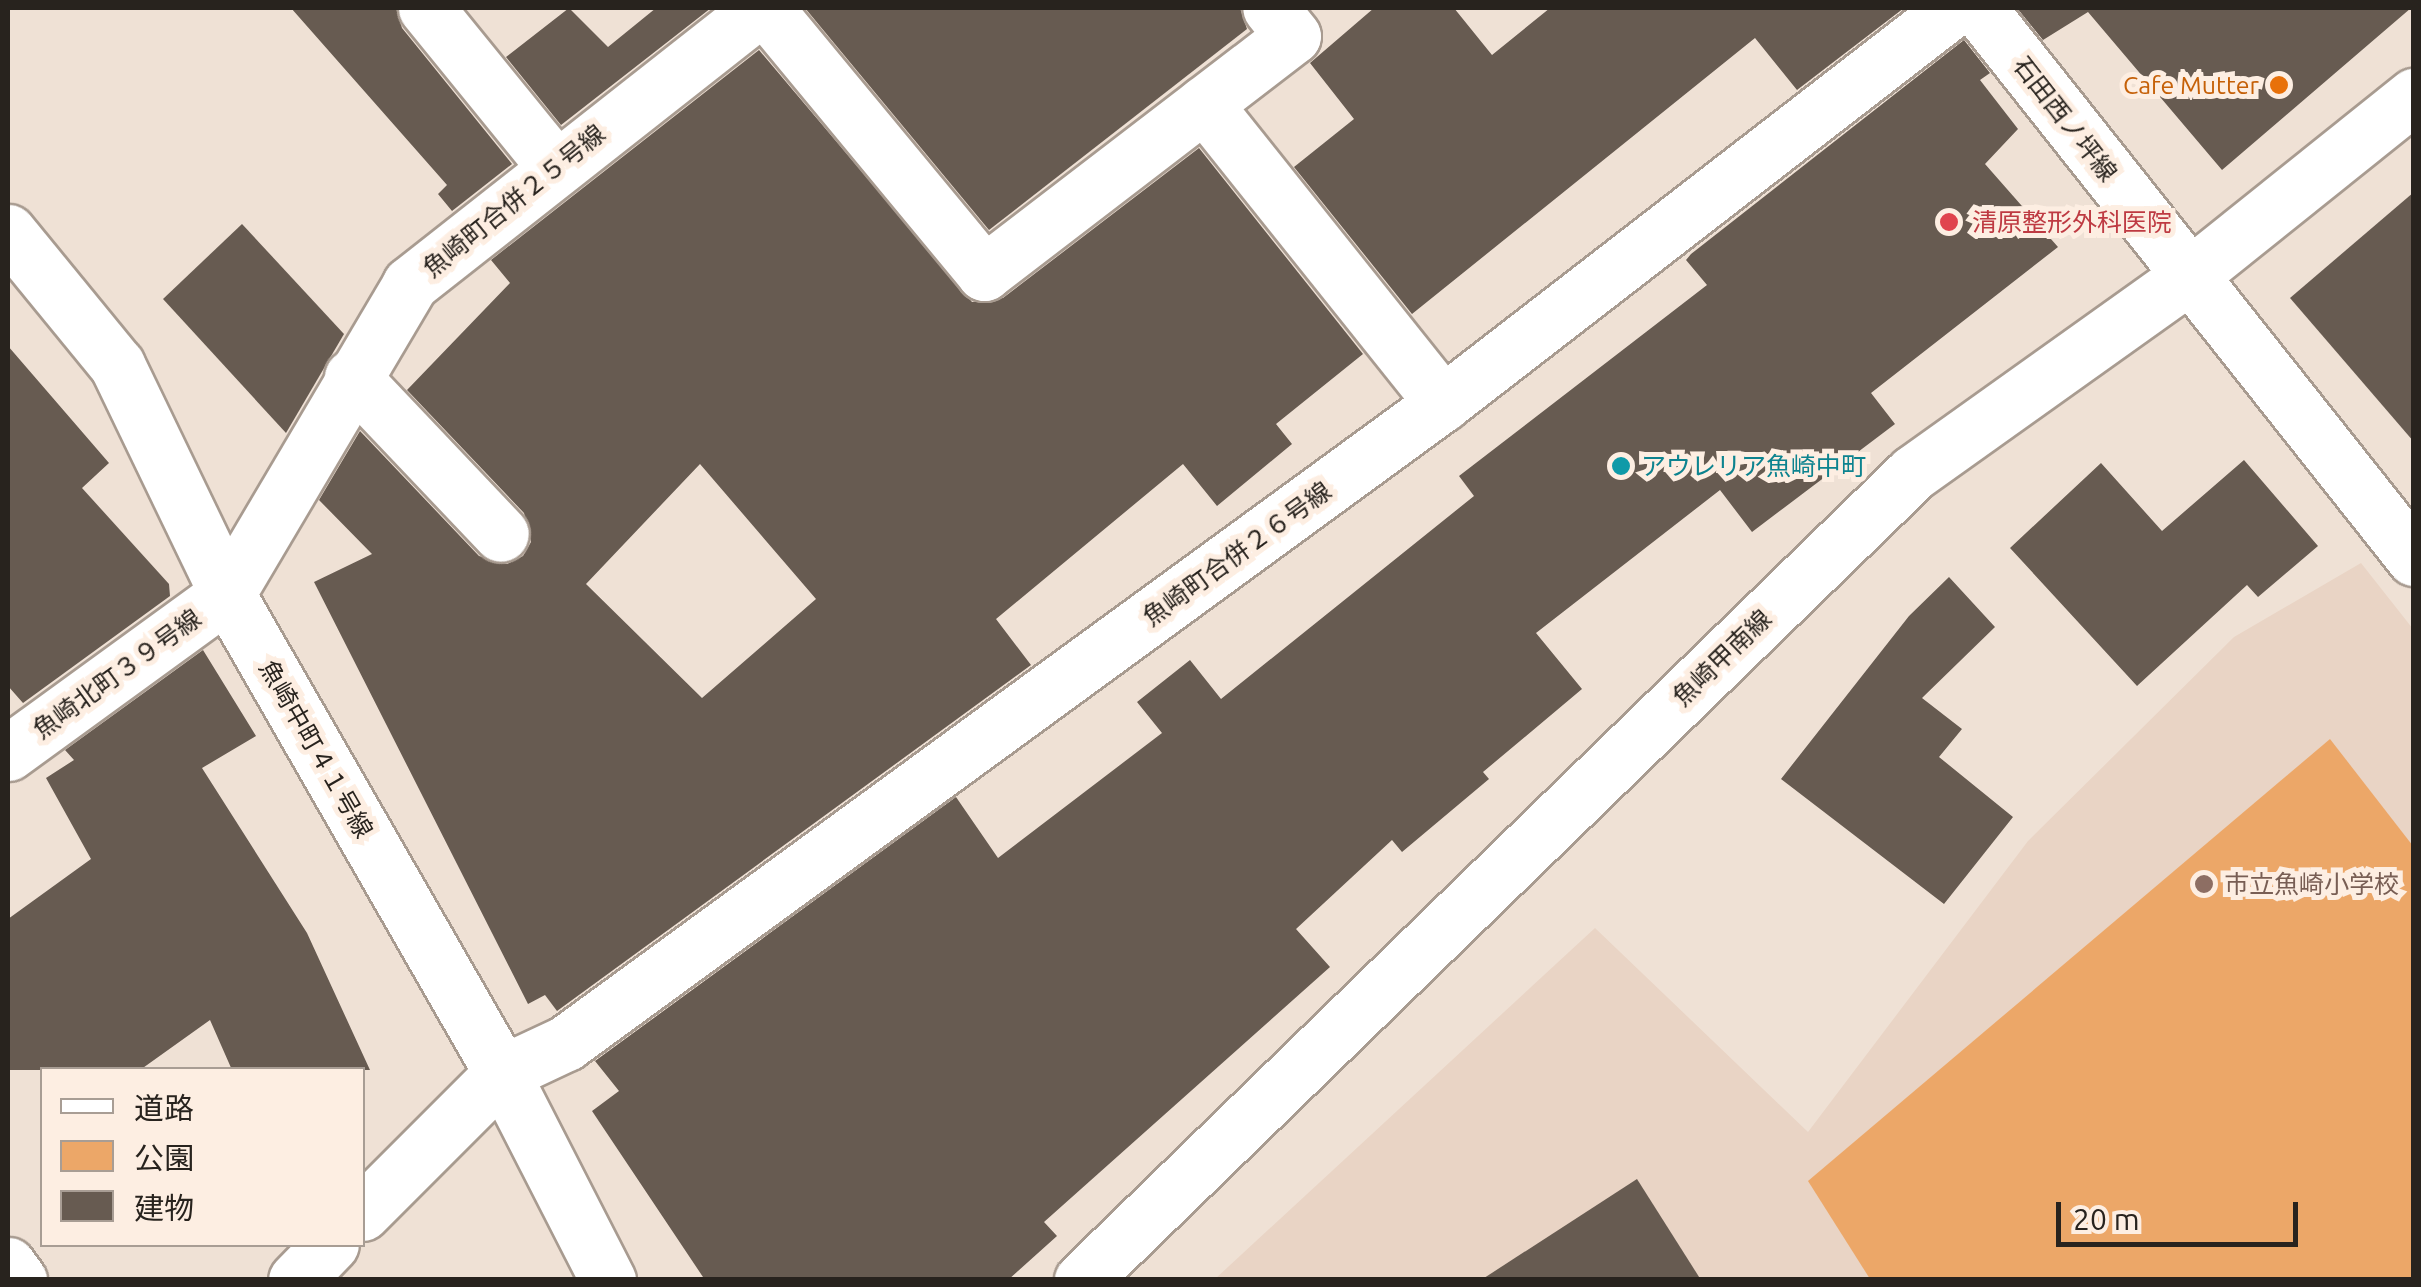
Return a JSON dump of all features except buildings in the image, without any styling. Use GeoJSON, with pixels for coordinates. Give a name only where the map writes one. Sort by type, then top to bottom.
{"type":"FeatureCollection","features":[{"type":"Feature","properties":{"kind":"street"},"geometry":{"type":"LineString","coordinates":[[426,8],[555,167]]}},
{"type":"Feature","properties":{"kind":"street"},"geometry":{"type":"LineString","coordinates":[[763,8],[984,274],[1293,36],[1270,8]]}},
{"type":"Feature","properties":{"kind":"street","name":"魚崎町合併２５号線"},"geometry":{"type":"LineString","coordinates":[[227,594],[410,284],[763,8]]}},
{"type":"Feature","properties":{"kind":"street","name":"魚崎町合併２６号線"},"geometry":{"type":"LineString","coordinates":[[365,1210],[502,1073],[566,1043],[1443,403],[1954,8]]}},
{"type":"Feature","properties":{"kind":"street","name":"石田西ノ坪線"},"geometry":{"type":"LineString","coordinates":[[1978,8],[2414,558]]}},
{"type":"Feature","properties":{"kind":"street","name":"魚崎甲南線"},"geometry":{"type":"LineString","coordinates":[[1082,1280],[1913,473],[2188,277],[2414,96]]}},
{"type":"Feature","properties":{"kind":"street"},"geometry":{"type":"LineString","coordinates":[[1204,104],[1443,403]]}},
{"type":"Feature","properties":{"kind":"street","name":"魚崎中町４１号線"},"geometry":{"type":"LineString","coordinates":[[8,232],[118,365],[227,594],[502,1073],[608,1280]]}},
{"type":"Feature","properties":{"kind":"street"},"geometry":{"type":"LineString","coordinates":[[352,377],[502,534]]}},
{"type":"Feature","properties":{"kind":"street","name":"魚崎北町３９号線"},"geometry":{"type":"LineString","coordinates":[[8,753],[227,594]]}},
{"type":"Feature","properties":{"kind":"street"},"geometry":{"type":"LineString","coordinates":[[296,1280],[328,1247]]}},
{"type":"Feature","properties":{"kind":"street"},"geometry":{"type":"LineString","coordinates":[[8,1265],[19,1280]]}},
{"type":"Feature","properties":{"kind":"shaded area","name":"市立魚崎小学校"},"geometry":{"type":"Polygon","coordinates":[[[2361,563],[2413,629],[2413,1279],[1215,1279],[1595,928],[1808,1132],[2028,841],[2234,637],[2361,563]]]}},
{"type":"Feature","properties":{"kind":"green space"},"geometry":{"type":"Polygon","coordinates":[[[2330,739],[2413,846],[2413,1279],[1870,1279],[1808,1181],[2330,739]]]}},
{"type":"Feature","properties":{"kind":"place","name":"Cafe Mutter"},"geometry":{"type":"Point","coordinates":[2279,85]}},
{"type":"Feature","properties":{"kind":"place","name":"清原整形外科医院"},"geometry":{"type":"Point","coordinates":[1949,222]}},
{"type":"Feature","properties":{"kind":"place","name":"アウレリア魚崎中町"},"geometry":{"type":"Point","coordinates":[1621,466]}},
{"type":"Feature","properties":{"kind":"place","name":"市立魚崎小学校"},"geometry":{"type":"Point","coordinates":[2204,884]}}]}
